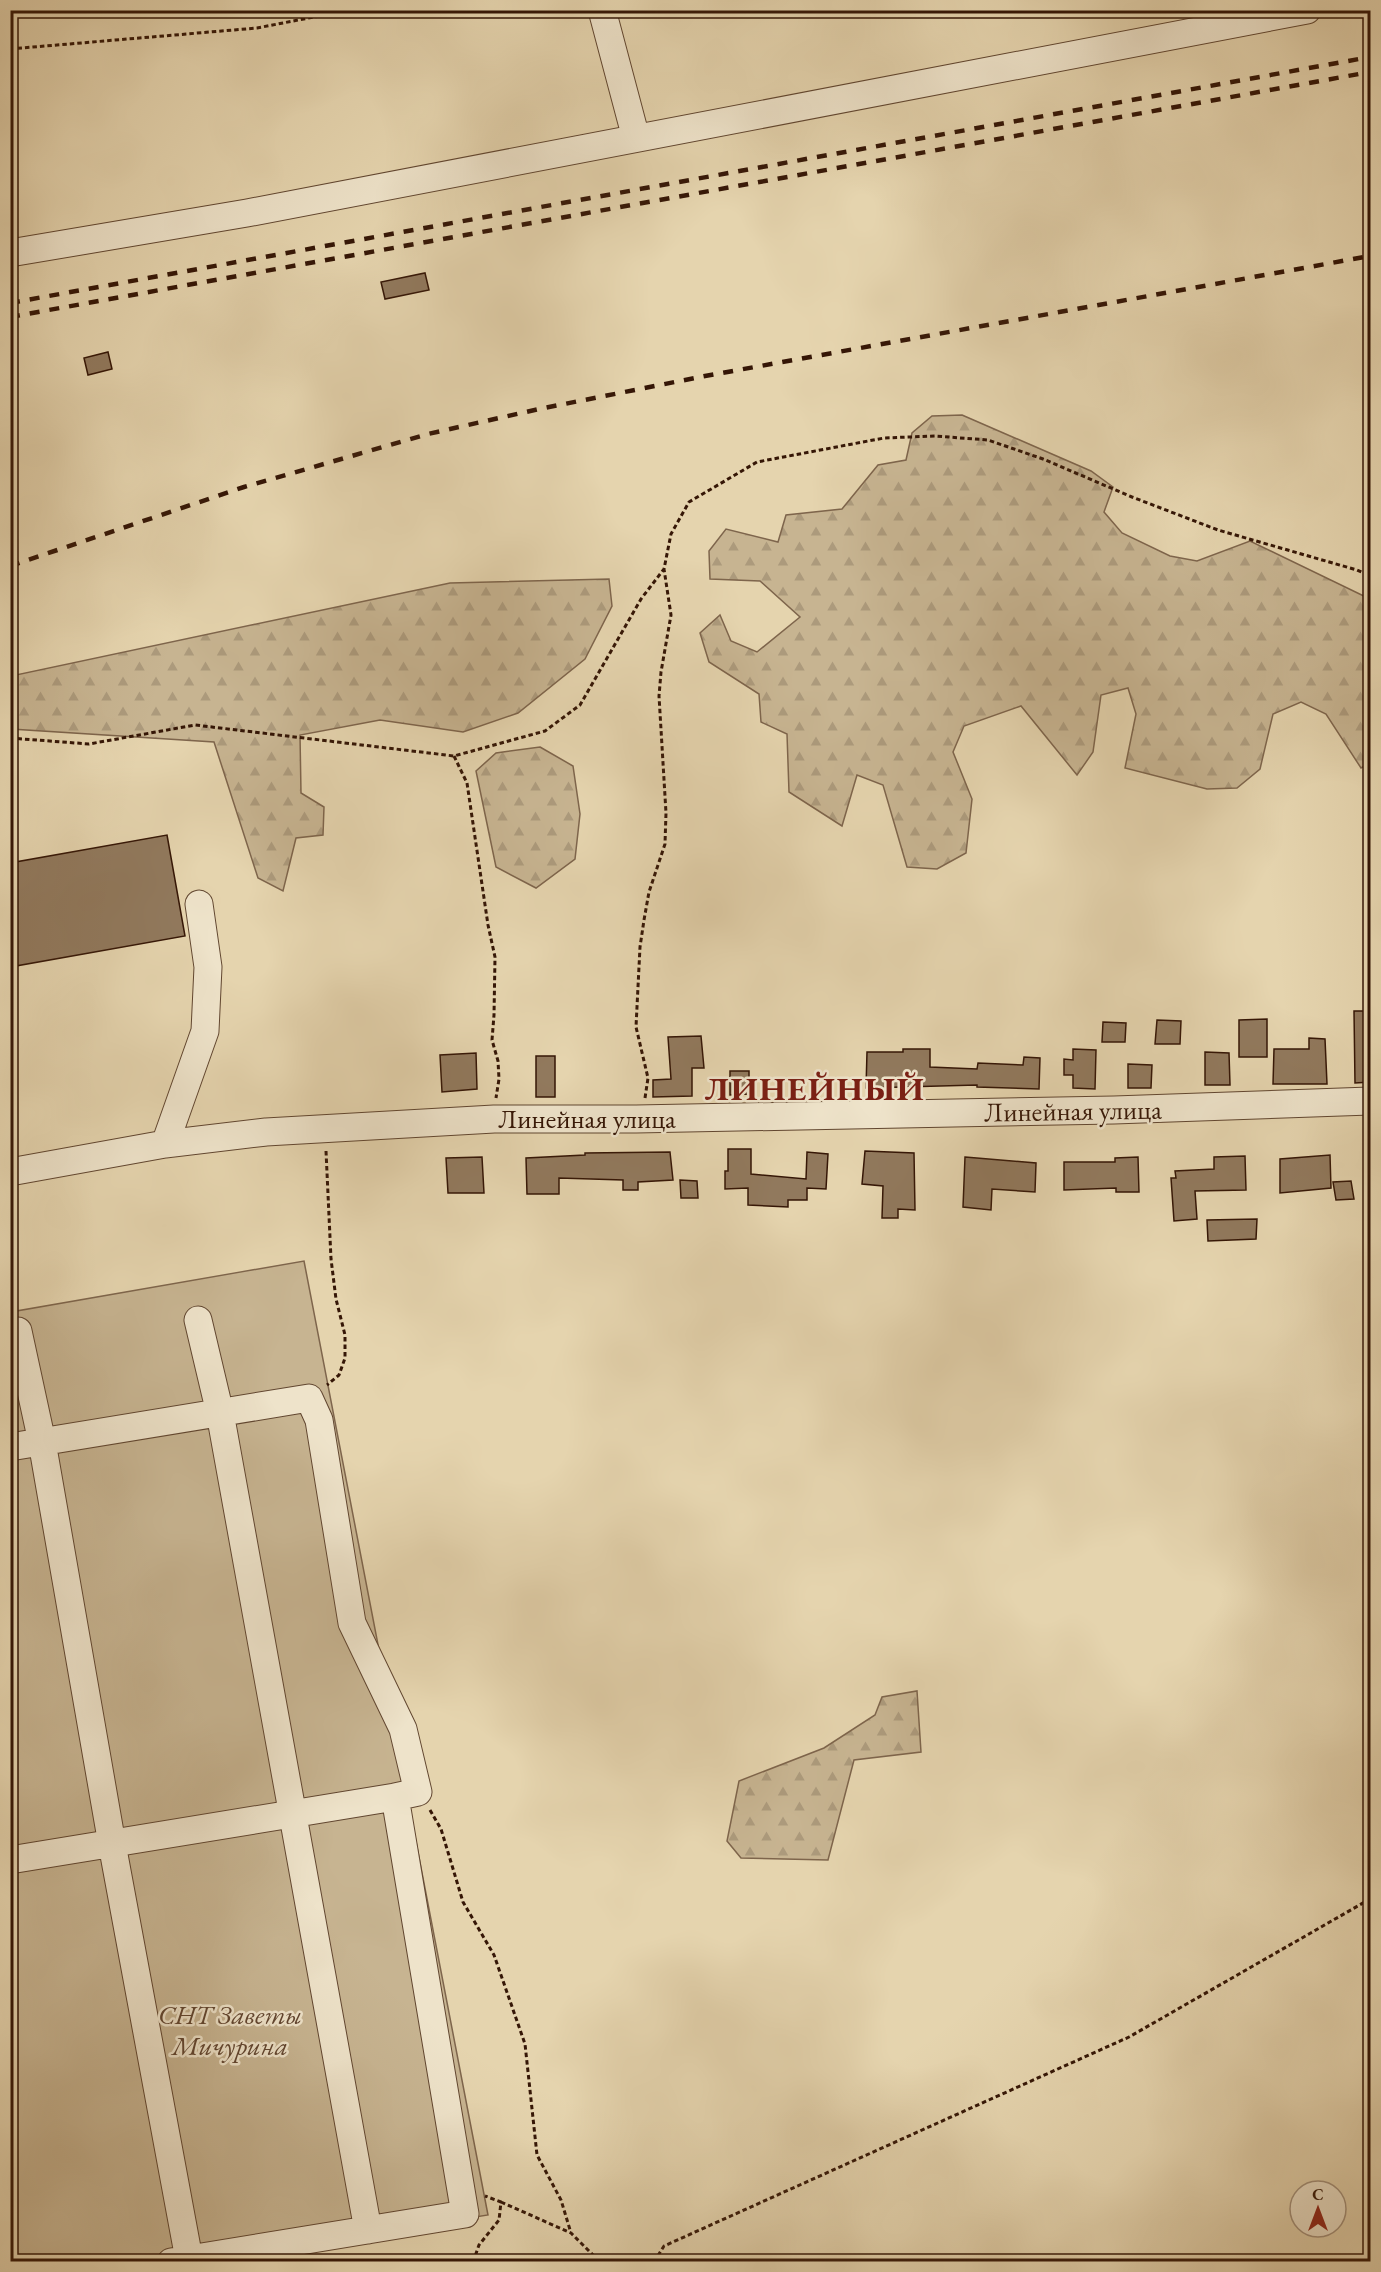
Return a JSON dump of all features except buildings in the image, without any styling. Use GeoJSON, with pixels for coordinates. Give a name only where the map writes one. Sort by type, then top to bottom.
{"type":"FeatureCollection","features":[{"type":"Feature","properties":{"kind":"street"},"geometry":{"type":"LineString","coordinates":[[602,10],[636,138]]}},
{"type":"Feature","properties":{"kind":"street"},"geometry":{"type":"LineString","coordinates":[[10,253],[247,213],[1307,10]]}},
{"type":"Feature","properties":{"kind":"street"},"geometry":{"type":"LineString","coordinates":[[165,1144],[206,1031],[208,967],[199,904]]}},
{"type":"Feature","properties":{"kind":"street","name":"Линейная улица"},"geometry":{"type":"LineString","coordinates":[[10,1172],[165,1144],[266,1132],[494,1119],[636,1119],[1114,1110],[1371,1101]]}},
{"type":"Feature","properties":{"kind":"street"},"geometry":{"type":"LineString","coordinates":[[198,1320],[220,1413],[368,2229]]}},
{"type":"Feature","properties":{"kind":"street"},"geometry":{"type":"LineString","coordinates":[[10,1447],[42,1442],[220,1413],[309,1398],[319,1420],[352,1623],[403,1729],[406,1791],[465,2214],[180,2260],[112,1844],[42,1442],[18,1331]]}},
{"type":"Feature","properties":{"kind":"street"},"geometry":{"type":"LineString","coordinates":[[10,1860],[292,1814],[406,1791]]}},
{"type":"Feature","properties":{"kind":"path"},"geometry":{"type":"LineString","coordinates":[[10,49],[257,28],[350,10]]}},
{"type":"Feature","properties":{"kind":"path"},"geometry":{"type":"LineString","coordinates":[[636,1119],[646,1097],[648,1078],[636,1027],[640,947],[650,892],[664,844],[666,813],[659,696],[671,615],[664,569],[671,534],[689,502],[757,462],[884,438],[935,436],[988,440],[1043,459],[1218,530],[1371,576]]}},
{"type":"Feature","properties":{"kind":"path"},"geometry":{"type":"LineString","coordinates":[[10,738],[89,744],[195,725],[454,756],[545,731],[580,705],[641,599],[664,569]]}},
{"type":"Feature","properties":{"kind":"path"},"geometry":{"type":"LineString","coordinates":[[454,756],[467,783],[488,925],[495,957],[495,1015],[492,1040],[498,1061],[499,1078],[494,1119]]}},
{"type":"Feature","properties":{"kind":"path"},"geometry":{"type":"LineString","coordinates":[[309,1398],[339,1376],[345,1358],[345,1335],[336,1299],[331,1259],[325,1129]]}},
{"type":"Feature","properties":{"kind":"path"},"geometry":{"type":"LineString","coordinates":[[406,1791],[441,1829],[463,1902],[494,1955],[525,2043],[537,2156],[561,2200],[571,2233]]}},
{"type":"Feature","properties":{"kind":"path"},"geometry":{"type":"LineString","coordinates":[[654,2262],[664,2246],[1129,2037],[1371,1899]]}},
{"type":"Feature","properties":{"kind":"path"},"geometry":{"type":"LineString","coordinates":[[501,2202],[571,2233],[600,2262]]}},
{"type":"Feature","properties":{"kind":"green space"},"geometry":{"type":"Polygon","coordinates":[[[962,415],[1091,471],[1113,487],[1104,512],[1122,533],[1170,556],[1197,561],[1250,541],[1370,599],[1370,763],[1361,768],[1326,714],[1301,702],[1273,714],[1260,769],[1237,788],[1207,789],[1125,768],[1136,714],[1128,688],[1101,695],[1093,752],[1077,775],[1021,706],[964,726],[953,752],[972,799],[966,853],[937,869],[907,867],[883,785],[857,775],[842,826],[789,792],[787,734],[761,722],[759,694],[709,662],[700,633],[720,615],[731,641],[757,652],[800,617],[760,581],[710,579],[709,551],[726,529],[778,542],[786,515],[842,509],[878,465],[906,460],[912,433],[932,416],[962,415]]]}},
{"type":"Feature","properties":{"kind":"green space"},"geometry":{"type":"Polygon","coordinates":[[[609,579],[612,606],[585,659],[518,713],[463,732],[380,720],[300,735],[301,793],[324,807],[323,835],[296,838],[283,891],[258,878],[214,742],[11,729],[11,676],[450,583],[609,579]]]}},
{"type":"Feature","properties":{"kind":"green space"},"geometry":{"type":"Polygon","coordinates":[[[540,747],[573,766],[580,814],[575,859],[536,888],[496,867],[476,771],[496,753],[540,747]]]}},
{"type":"Feature","properties":{"kind":"green space","name":"СНТ Заветы Мичурина"},"geometry":{"type":"Polygon","coordinates":[[[304,1261],[488,2215],[201,2261],[11,2262],[11,1312],[304,1261]]]}},
{"type":"Feature","properties":{"kind":"green space"},"geometry":{"type":"Polygon","coordinates":[[[917,1691],[921,1752],[854,1760],[828,1860],[741,1858],[727,1841],[739,1781],[824,1748],[875,1715],[882,1697],[917,1691]]]}},
{"type":"Feature","properties":{"kind":"railway"},"geometry":{"type":"LineString","coordinates":[[10,303],[1370,57]]}},
{"type":"Feature","properties":{"kind":"railway"},"geometry":{"type":"LineString","coordinates":[[10,317],[1370,72]]}},
{"type":"Feature","properties":{"kind":"railway"},"geometry":{"type":"LineString","coordinates":[[10,566],[244,487],[428,434],[705,376],[1370,256]]}},
{"type":"Feature","properties":{"kind":"district","name":"ЛИНЕЙНЫЙ"},"geometry":{"type":"Point","coordinates":[815,1088]}}]}
